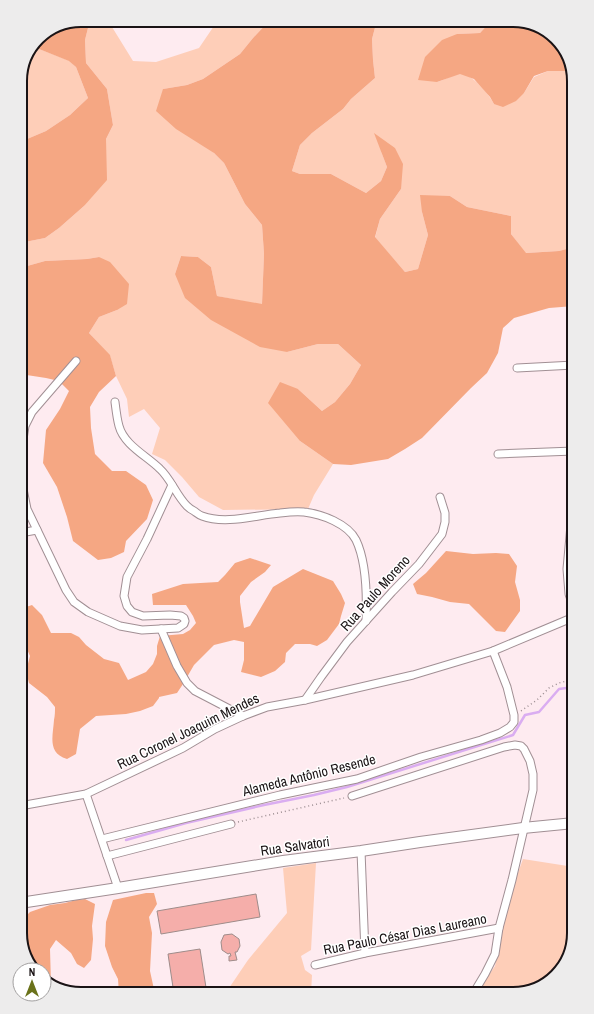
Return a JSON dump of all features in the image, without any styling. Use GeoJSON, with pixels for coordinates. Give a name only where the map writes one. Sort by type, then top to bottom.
{"type":"FeatureCollection","features":[{"type":"Feature","properties":{"kind":"street"},"geometry":{"type":"LineString","coordinates":[[27,422],[32,412],[76,361]]}},
{"type":"Feature","properties":{"kind":"street"},"geometry":{"type":"LineString","coordinates":[[518,368],[567,365]]}},
{"type":"Feature","properties":{"kind":"street"},"geometry":{"type":"LineString","coordinates":[[115,402],[119,427],[124,437],[133,447],[152,461],[164,473],[187,505],[200,516],[214,520],[303,512],[319,515],[334,521],[347,529],[356,539],[361,556],[366,581],[366,621]]}},
{"type":"Feature","properties":{"kind":"street"},"geometry":{"type":"LineString","coordinates":[[498,454],[567,451]]}},
{"type":"Feature","properties":{"kind":"street"},"geometry":{"type":"LineString","coordinates":[[27,509],[66,590],[74,602],[88,612],[120,626],[142,630],[178,628],[184,624],[185,621],[181,616],[143,616],[132,612],[127,606],[124,596],[127,577],[147,539],[172,485]]}},
{"type":"Feature","properties":{"kind":"street","name":"Rua Paulo Moreno"},"geometry":{"type":"LineString","coordinates":[[305,700],[347,642],[419,564],[442,534],[445,522],[445,513],[440,498]]}},
{"type":"Feature","properties":{"kind":"street"},"geometry":{"type":"LineString","coordinates":[[27,532],[37,530]]}},
{"type":"Feature","properties":{"kind":"street","name":"Rua Coronel Joaquim Mendes"},"geometry":{"type":"LineString","coordinates":[[27,805],[86,794],[183,748],[215,729],[267,707],[413,676],[493,651],[567,620]]}},
{"type":"Feature","properties":{"kind":"street"},"geometry":{"type":"LineString","coordinates":[[161,629],[177,666],[187,683],[195,691],[243,716]]}},
{"type":"Feature","properties":{"kind":"street"},"geometry":{"type":"LineString","coordinates":[[493,651],[507,687],[514,715]]}},
{"type":"Feature","properties":{"kind":"street","name":"Alameda Antônio Resende"},"geometry":{"type":"LineString","coordinates":[[102,839],[280,795],[357,779],[421,757],[500,733],[510,727],[514,722],[514,715]]}},
{"type":"Feature","properties":{"kind":"street","name":"Alameda Antônio Resende"},"geometry":{"type":"LineString","coordinates":[[352,796],[504,747],[515,745],[521,746],[530,761],[533,774],[532,790],[523,828]]}},
{"type":"Feature","properties":{"kind":"street"},"geometry":{"type":"LineString","coordinates":[[86,794],[118,888]]}},
{"type":"Feature","properties":{"kind":"street"},"geometry":{"type":"LineString","coordinates":[[107,856],[231,824]]}},
{"type":"Feature","properties":{"kind":"street","name":"Rua Salvatori"},"geometry":{"type":"LineString","coordinates":[[27,902],[283,861],[523,828],[567,824]]}},
{"type":"Feature","properties":{"kind":"street"},"geometry":{"type":"LineString","coordinates":[[478,987],[486,974],[494,954],[523,828]]}},
{"type":"Feature","properties":{"kind":"street"},"geometry":{"type":"LineString","coordinates":[[361,851],[365,953]]}},
{"type":"Feature","properties":{"kind":"street","name":"Rua Paulo César Dias Laureano"},"geometry":{"type":"LineString","coordinates":[[315,964],[499,928]]}},
{"type":"Feature","properties":{"kind":"path"},"geometry":{"type":"LineString","coordinates":[[514,715],[537,700],[549,688],[558,683],[567,681]]}},
{"type":"Feature","properties":{"kind":"path","name":"Alameda Antônio Resende"},"geometry":{"type":"LineString","coordinates":[[231,824],[352,796]]}},
{"type":"Feature","properties":{"kind":"shaded area"},"geometry":{"type":"Polygon","coordinates":[[[88,27],[112,27],[133,61],[156,62],[199,48],[213,27],[263,27],[240,54],[203,79],[187,85],[163,89],[214,153],[224,163],[245,204],[262,225],[264,254],[262,305],[217,296],[211,267],[198,257],[181,256],[175,274],[287,352],[318,344],[338,344],[361,365],[350,384],[335,402],[322,411],[298,389],[300,441],[333,464],[314,495],[308,509],[223,510],[199,497],[165,460],[152,454],[160,428],[144,409],[129,417],[127,399],[116,376],[110,356],[89,333],[99,317],[117,310],[99,257],[45,261],[27,266],[27,242],[45,238],[84,206],[106,157],[106,139],[113,125],[107,89],[86,63],[85,40],[88,27]]]}},
{"type":"Feature","properties":{"kind":"shaded area"},"geometry":{"type":"Polygon","coordinates":[[[88,27],[85,40],[86,63],[107,89],[113,125],[106,139],[107,180],[84,206],[59,228],[45,238],[27,242],[27,139],[46,131],[70,115],[88,98],[76,67],[69,61],[38,48],[45,40],[54,34],[70,28],[88,27]]]}},
{"type":"Feature","properties":{"kind":"shaded area"},"geometry":{"type":"Polygon","coordinates":[[[263,27],[375,27],[372,39],[375,78],[351,99],[343,109],[312,133],[300,145],[292,171],[300,174],[331,174],[366,193],[381,181],[387,167],[374,133],[395,148],[403,164],[401,189],[380,219],[375,237],[405,272],[418,269],[428,235],[422,212],[420,195],[450,196],[467,207],[511,216],[511,234],[526,253],[559,251],[567,249],[567,307],[549,308],[514,318],[503,328],[498,353],[487,373],[422,438],[388,459],[351,465],[333,464],[300,441],[268,403],[280,382],[298,389],[322,411],[335,402],[350,384],[361,365],[338,344],[318,344],[287,352],[260,347],[211,320],[185,298],[175,274],[181,256],[198,257],[211,267],[217,296],[262,304],[264,254],[262,225],[245,204],[224,163],[214,153],[176,129],[156,111],[163,89],[187,85],[203,79],[240,54],[263,27]]]}},
{"type":"Feature","properties":{"kind":"shaded area"},"geometry":{"type":"Polygon","coordinates":[[[375,27],[486,27],[480,33],[457,34],[437,82],[458,74],[463,74],[479,84],[494,104],[524,93],[534,77],[548,71],[566,71],[567,249],[559,251],[525,253],[511,234],[511,216],[467,207],[450,196],[422,212],[428,235],[418,269],[405,272],[375,238],[380,219],[401,189],[381,151],[387,167],[381,181],[366,193],[331,174],[300,174],[292,171],[300,145],[312,133],[343,109],[351,99],[375,78],[372,39],[375,27]]]}},
{"type":"Feature","properties":{"kind":"shaded area"},"geometry":{"type":"Polygon","coordinates":[[[486,27],[517,27],[537,33],[549,40],[554,45],[561,57],[566,71],[548,71],[534,76],[524,93],[516,101],[503,107],[494,104],[490,97],[474,79],[460,74],[437,82],[418,80],[425,57],[442,40],[457,34],[480,33],[486,27]]]}},
{"type":"Feature","properties":{"kind":"shaded area"},"geometry":{"type":"Polygon","coordinates":[[[38,48],[70,61],[76,67],[88,98],[70,115],[46,131],[27,139],[27,77],[29,67],[38,48]]]}},
{"type":"Feature","properties":{"kind":"shaded area"},"geometry":{"type":"Polygon","coordinates":[[[99,257],[110,262],[129,284],[127,304],[117,310],[99,317],[89,333],[110,355],[116,376],[99,392],[90,407],[91,428],[95,454],[112,471],[126,471],[146,485],[153,500],[147,519],[126,541],[124,552],[111,558],[98,560],[73,541],[57,487],[43,463],[46,430],[60,409],[69,391],[59,381],[27,375],[27,266],[45,261],[99,257]]]}},
{"type":"Feature","properties":{"kind":"shaded area"},"geometry":{"type":"Polygon","coordinates":[[[446,551],[473,554],[509,554],[517,566],[515,582],[520,600],[520,611],[505,632],[496,631],[469,604],[450,602],[417,594],[413,584],[426,573],[446,551]]]}},
{"type":"Feature","properties":{"kind":"shaded area"},"geometry":{"type":"Polygon","coordinates":[[[250,558],[271,565],[265,572],[251,582],[240,596],[244,628],[250,626],[273,587],[303,569],[333,581],[345,603],[339,624],[327,640],[317,646],[310,644],[295,644],[286,653],[285,662],[275,671],[261,677],[241,672],[244,660],[244,642],[234,640],[214,645],[194,665],[177,693],[159,697],[153,706],[140,711],[126,714],[96,716],[80,729],[76,754],[67,759],[56,753],[52,738],[55,707],[47,697],[29,683],[27,675],[27,667],[30,656],[27,649],[27,607],[32,605],[42,615],[51,633],[71,633],[79,637],[86,645],[104,659],[119,663],[128,680],[146,672],[153,664],[157,654],[157,646],[160,636],[183,634],[190,630],[196,623],[186,605],[153,605],[152,594],[183,584],[218,582],[235,563],[250,558]]]}},
{"type":"Feature","properties":{"kind":"shaded area"},"geometry":{"type":"Polygon","coordinates":[[[523,859],[567,866],[567,940],[565,947],[554,969],[549,974],[537,981],[520,987],[481,987],[495,966],[508,900],[523,859]]]}},
{"type":"Feature","properties":{"kind":"shaded area"},"geometry":{"type":"Polygon","coordinates":[[[316,863],[311,950],[301,956],[305,970],[312,975],[311,987],[230,987],[248,960],[287,913],[283,868],[316,863]]]}},
{"type":"Feature","properties":{"kind":"shaded area"},"geometry":{"type":"Polygon","coordinates":[[[146,893],[154,893],[157,904],[149,917],[152,933],[150,971],[153,987],[119,987],[118,979],[105,946],[106,922],[113,900],[146,893]]]}},
{"type":"Feature","properties":{"kind":"shaded area"},"geometry":{"type":"Polygon","coordinates":[[[85,899],[95,904],[92,926],[93,939],[91,960],[84,968],[77,964],[71,953],[56,940],[50,949],[50,962],[36,962],[28,944],[27,915],[30,912],[50,905],[85,899]]]}},
{"type":"Feature","properties":{"kind":"building"},"geometry":{"type":"Polygon","coordinates":[[[256,894],[260,917],[161,934],[157,911],[256,894]]]}},
{"type":"Feature","properties":{"kind":"building"},"geometry":{"type":"Polygon","coordinates":[[[232,934],[239,939],[240,946],[237,952],[235,952],[237,960],[229,961],[229,956],[231,956],[230,953],[228,954],[222,950],[221,942],[224,935],[232,934]]]}},
{"type":"Feature","properties":{"kind":"building"},"geometry":{"type":"Polygon","coordinates":[[[200,949],[206,987],[173,987],[168,954],[200,949]]]}},
{"type":"Feature","properties":{"kind":"waterway"},"geometry":{"type":"LineString","coordinates":[[126,840],[186,823],[347,787],[513,735],[525,715],[539,712],[559,689],[567,688]]}}]}
